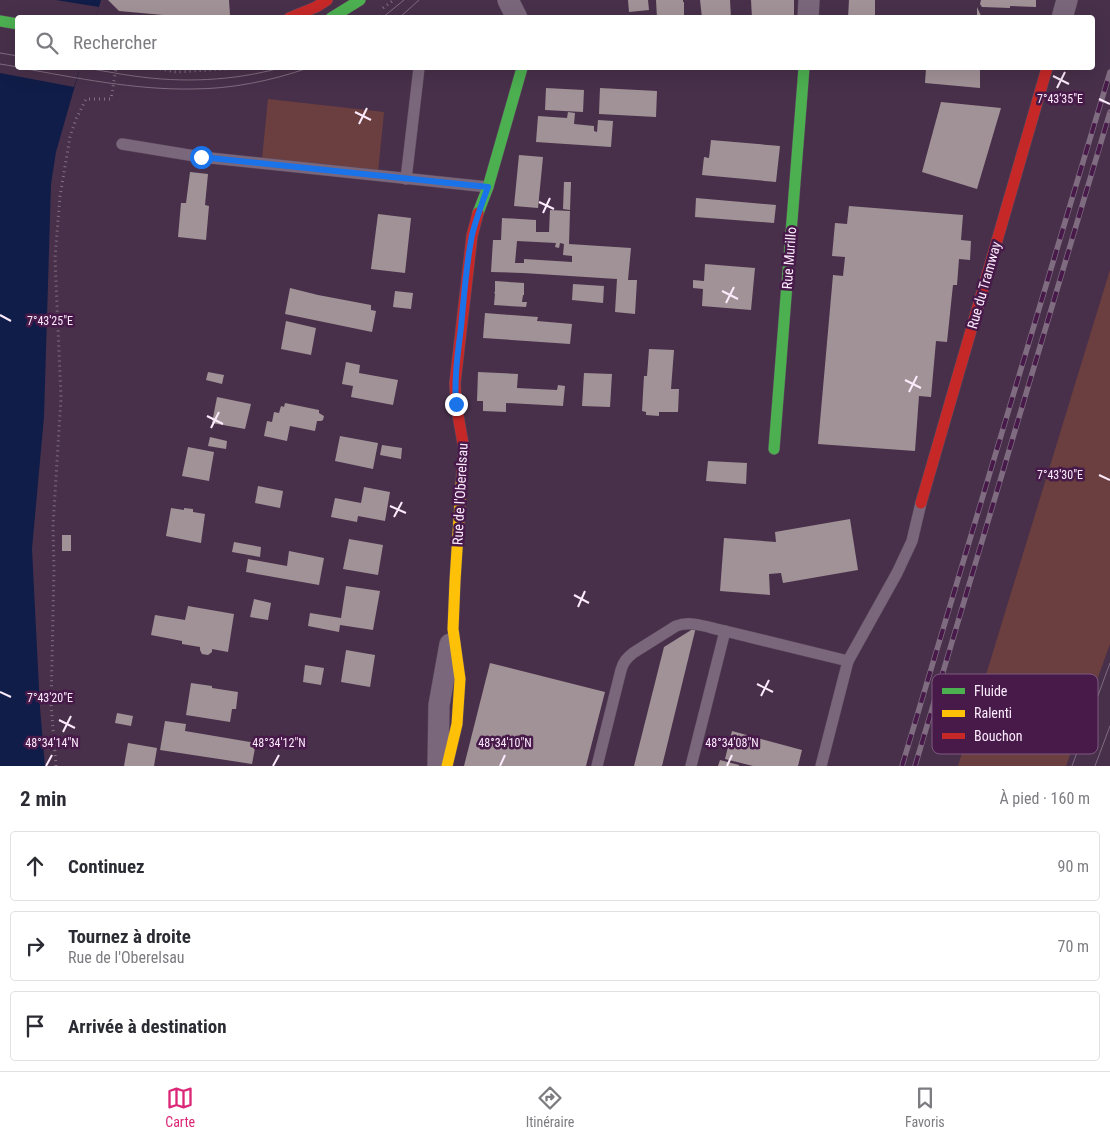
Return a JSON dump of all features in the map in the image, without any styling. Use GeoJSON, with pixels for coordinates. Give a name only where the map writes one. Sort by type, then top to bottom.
{"type":"FeatureCollection","features":[{"type":"Feature","properties":{"kind":"street"},"geometry":{"type":"LineString","coordinates":[[296,15],[316,7],[326,0]]}},
{"type":"Feature","properties":{"kind":"street"},"geometry":{"type":"LineString","coordinates":[[336,15],[360,0]]}},
{"type":"Feature","properties":{"kind":"street"},"geometry":{"type":"LineString","coordinates":[[508,0],[516,15]]}},
{"type":"Feature","properties":{"kind":"street"},"geometry":{"type":"LineString","coordinates":[[808,15],[809,0]]}},
{"type":"Feature","properties":{"kind":"street"},"geometry":{"type":"LineString","coordinates":[[1063,15],[1067,0]]}},
{"type":"Feature","properties":{"kind":"street"},"geometry":{"type":"LineString","coordinates":[[0,21],[15,24]]}},
{"type":"Feature","properties":{"kind":"street","name":"Rue de l'Oberelsau"},"geometry":{"type":"LineString","coordinates":[[438,766],[439,705],[453,629],[464,448],[456,404],[456,383],[468,264],[472,236],[521,70]]}},
{"type":"Feature","properties":{"kind":"street","name":"Rue Murillo"},"geometry":{"type":"LineString","coordinates":[[774,449],[804,70]]}},
{"type":"Feature","properties":{"kind":"street","name":"Rue du Tramway"},"geometry":{"type":"LineString","coordinates":[[921,503],[1046,70]]}},
{"type":"Feature","properties":{"kind":"street","name":"Rue de l'Oberelsau"},"geometry":{"type":"LineString","coordinates":[[447,766],[457,724],[460,679],[453,629]]}},
{"type":"Feature","properties":{"kind":"lane"},"geometry":{"type":"LineString","coordinates":[[406,179],[419,70]]}},
{"type":"Feature","properties":{"kind":"lane"},"geometry":{"type":"LineString","coordinates":[[122,144],[201,157],[488,187]]}},
{"type":"Feature","properties":{"kind":"lane"},"geometry":{"type":"LineString","coordinates":[[821,766],[848,661],[897,573],[912,541],[921,503]]}},
{"type":"Feature","properties":{"kind":"lane"},"geometry":{"type":"LineString","coordinates":[[597,766],[623,664],[634,652],[681,624],[692,624],[725,631],[848,661]]}},
{"type":"Feature","properties":{"kind":"lane"},"geometry":{"type":"LineString","coordinates":[[691,766],[725,631]]}},
{"type":"Feature","properties":{"kind":"path"},"geometry":{"type":"LineString","coordinates":[[56,766],[51,704],[53,526],[61,398],[55,258],[60,196],[70,137],[76,119],[86,99],[111,99],[116,70]]}},
{"type":"Feature","properties":{"kind":"path"},"geometry":{"type":"LineString","coordinates":[[166,70],[176,72],[208,70]]}},
{"type":"Feature","properties":{"kind":"shaded area"},"geometry":{"type":"Polygon","coordinates":[[[268,99],[384,112],[378,172],[262,159],[268,99]]]}},
{"type":"Feature","properties":{"kind":"shaded area"},"geometry":{"type":"Polygon","coordinates":[[[1110,270],[1110,644],[1098,677],[1098,674],[986,674],[1110,270]]]}},
{"type":"Feature","properties":{"kind":"shaded area"},"geometry":{"type":"Polygon","coordinates":[[[962,754],[1070,754],[1066,766],[958,766],[962,754]]]}},
{"type":"Feature","properties":{"kind":"water"},"geometry":{"type":"Polygon","coordinates":[[[0,0],[101,0],[97,15],[15,15],[15,70],[79,70],[56,152],[51,184],[44,417],[32,549],[40,708],[45,766],[0,766],[0,0]]]}},
{"type":"Feature","properties":{"kind":"pier"},"geometry":{"type":"Polygon","coordinates":[[[0,0],[56,0],[99,7],[97,15],[15,15],[15,70],[79,70],[74,87],[0,73],[0,0]]]}},
{"type":"Feature","properties":{"kind":"building"},"geometry":{"type":"Polygon","coordinates":[[[108,0],[229,0],[230,15],[163,15],[119,11],[108,0]]]}},
{"type":"Feature","properties":{"kind":"building"},"geometry":{"type":"Polygon","coordinates":[[[628,0],[648,0],[649,10],[629,12],[628,0]]]}},
{"type":"Feature","properties":{"kind":"building"},"geometry":{"type":"Polygon","coordinates":[[[656,0],[683,0],[684,15],[657,15],[656,0]]]}},
{"type":"Feature","properties":{"kind":"building"},"geometry":{"type":"Polygon","coordinates":[[[700,0],[730,0],[731,15],[702,15],[700,0]]]}},
{"type":"Feature","properties":{"kind":"building"},"geometry":{"type":"Polygon","coordinates":[[[751,0],[794,0],[794,15],[752,15],[751,0]]]}},
{"type":"Feature","properties":{"kind":"building"},"geometry":{"type":"Polygon","coordinates":[[[849,0],[875,0],[875,15],[848,15],[849,0]]]}},
{"type":"Feature","properties":{"kind":"building"},"geometry":{"type":"Polygon","coordinates":[[[981,0],[1036,0],[1036,7],[982,7],[980,4],[981,0]]]}},
{"type":"Feature","properties":{"kind":"building"},"geometry":{"type":"Polygon","coordinates":[[[926,70],[980,70],[980,88],[925,83],[926,70]]]}},
{"type":"Feature","properties":{"kind":"building"},"geometry":{"type":"Polygon","coordinates":[[[546,88],[584,90],[583,112],[545,110],[546,88]]]}},
{"type":"Feature","properties":{"kind":"building"},"geometry":{"type":"Polygon","coordinates":[[[600,88],[657,91],[656,117],[599,114],[600,88]]]}},
{"type":"Feature","properties":{"kind":"building"},"geometry":{"type":"Polygon","coordinates":[[[941,102],[1001,108],[977,189],[922,172],[941,102]]]}},
{"type":"Feature","properties":{"kind":"building"},"geometry":{"type":"Polygon","coordinates":[[[568,112],[575,113],[574,124],[594,126],[594,131],[597,132],[598,120],[613,121],[611,147],[536,142],[538,116],[567,118],[568,112]]]}},
{"type":"Feature","properties":{"kind":"building"},"geometry":{"type":"Polygon","coordinates":[[[711,140],[780,146],[776,182],[702,175],[704,157],[709,158],[711,140]]]}},
{"type":"Feature","properties":{"kind":"building"},"geometry":{"type":"Polygon","coordinates":[[[519,155],[543,157],[538,208],[514,206],[519,155]]]}},
{"type":"Feature","properties":{"kind":"building"},"geometry":{"type":"Polygon","coordinates":[[[190,172],[208,174],[205,205],[209,206],[206,240],[178,237],[181,203],[186,203],[190,172]]]}},
{"type":"Feature","properties":{"kind":"building"},"geometry":{"type":"Polygon","coordinates":[[[564,182],[571,182],[570,210],[563,209],[564,182]]]}},
{"type":"Feature","properties":{"kind":"building"},"geometry":{"type":"Polygon","coordinates":[[[696,198],[776,205],[774,223],[695,217],[696,198]]]}},
{"type":"Feature","properties":{"kind":"building"},"geometry":{"type":"Polygon","coordinates":[[[849,206],[963,215],[961,240],[971,241],[970,260],[959,259],[957,285],[953,285],[947,342],[936,341],[931,397],[919,396],[915,451],[818,444],[833,275],[843,276],[845,257],[832,256],[835,223],[847,224],[849,206]]]}},
{"type":"Feature","properties":{"kind":"building"},"geometry":{"type":"Polygon","coordinates":[[[550,210],[570,211],[569,244],[631,248],[628,280],[637,280],[635,314],[615,312],[617,279],[491,272],[493,240],[501,240],[502,218],[536,220],[536,232],[549,232],[550,210]],[[517,241],[515,263],[524,263],[524,259],[572,262],[572,256],[563,255],[564,244],[560,243],[559,248],[555,247],[556,243],[517,241]]]}},
{"type":"Feature","properties":{"kind":"building"},"geometry":{"type":"Polygon","coordinates":[[[378,214],[411,218],[405,273],[371,269],[378,214]]]}},
{"type":"Feature","properties":{"kind":"building"},"geometry":{"type":"Polygon","coordinates":[[[705,264],[755,268],[751,310],[702,306],[703,289],[693,288],[693,280],[704,281],[705,264]]]}},
{"type":"Feature","properties":{"kind":"building"},"geometry":{"type":"Polygon","coordinates":[[[495,281],[524,283],[522,302],[527,302],[526,307],[494,305],[495,281]]]}},
{"type":"Feature","properties":{"kind":"building"},"geometry":{"type":"Polygon","coordinates":[[[573,284],[604,286],[603,303],[572,300],[573,284]]]}},
{"type":"Feature","properties":{"kind":"building"},"geometry":{"type":"Polygon","coordinates":[[[290,288],[371,305],[371,310],[376,311],[372,332],[285,314],[290,288]]]}},
{"type":"Feature","properties":{"kind":"building"},"geometry":{"type":"Polygon","coordinates":[[[395,291],[413,293],[411,309],[393,307],[395,291]]]}},
{"type":"Feature","properties":{"kind":"building"},"geometry":{"type":"Polygon","coordinates":[[[485,313],[538,317],[537,321],[572,324],[570,344],[483,338],[485,313]]]}},
{"type":"Feature","properties":{"kind":"building"},"geometry":{"type":"Polygon","coordinates":[[[286,321],[316,328],[311,355],[281,349],[286,321]]]}},
{"type":"Feature","properties":{"kind":"building"},"geometry":{"type":"Polygon","coordinates":[[[649,349],[674,350],[671,389],[679,389],[678,412],[659,412],[659,416],[646,415],[646,412],[642,411],[644,376],[647,376],[649,349]]]}},
{"type":"Feature","properties":{"kind":"building"},"geometry":{"type":"Polygon","coordinates":[[[346,362],[360,365],[359,373],[398,380],[393,405],[351,397],[353,386],[342,384],[346,362]]]}},
{"type":"Feature","properties":{"kind":"building"},"geometry":{"type":"Polygon","coordinates":[[[208,372],[224,375],[222,384],[206,380],[208,372]]]}},
{"type":"Feature","properties":{"kind":"building"},"geometry":{"type":"Polygon","coordinates":[[[478,372],[518,374],[517,388],[557,390],[558,385],[565,386],[563,406],[506,403],[506,412],[483,411],[483,401],[477,401],[478,372]]]}},
{"type":"Feature","properties":{"kind":"building"},"geometry":{"type":"Polygon","coordinates":[[[584,373],[612,374],[610,407],[582,406],[584,373]]]}},
{"type":"Feature","properties":{"kind":"building"},"geometry":{"type":"Polygon","coordinates":[[[217,397],[251,404],[245,429],[212,423],[217,397]]]}},
{"type":"Feature","properties":{"kind":"building"},"geometry":{"type":"Polygon","coordinates":[[[285,403],[319,410],[319,413],[324,416],[323,420],[317,421],[315,431],[290,426],[287,441],[264,436],[267,421],[272,422],[274,412],[279,413],[281,406],[284,407],[285,403]]]}},
{"type":"Feature","properties":{"kind":"building"},"geometry":{"type":"Polygon","coordinates":[[[340,436],[378,443],[373,469],[335,461],[340,436]]]}},
{"type":"Feature","properties":{"kind":"building"},"geometry":{"type":"Polygon","coordinates":[[[210,437],[227,441],[226,449],[208,446],[210,437]]]}},
{"type":"Feature","properties":{"kind":"building"},"geometry":{"type":"Polygon","coordinates":[[[382,445],[402,448],[401,459],[380,455],[382,445]]]}},
{"type":"Feature","properties":{"kind":"building"},"geometry":{"type":"Polygon","coordinates":[[[188,447],[214,452],[209,481],[182,476],[188,447]]]}},
{"type":"Feature","properties":{"kind":"building"},"geometry":{"type":"Polygon","coordinates":[[[708,461],[747,463],[746,484],[706,481],[708,461]]]}},
{"type":"Feature","properties":{"kind":"building"},"geometry":{"type":"Polygon","coordinates":[[[258,486],[283,491],[280,508],[255,503],[258,486]]]}},
{"type":"Feature","properties":{"kind":"building"},"geometry":{"type":"Polygon","coordinates":[[[364,487],[390,492],[385,521],[358,516],[357,522],[331,517],[335,498],[361,503],[364,487]]]}},
{"type":"Feature","properties":{"kind":"building"},"geometry":{"type":"Polygon","coordinates":[[[171,508],[193,509],[193,512],[205,514],[201,543],[166,536],[171,508]]]}},
{"type":"Feature","properties":{"kind":"building"},"geometry":{"type":"Polygon","coordinates":[[[850,519],[858,570],[783,583],[781,573],[769,574],[770,595],[720,591],[724,538],[776,542],[775,532],[850,519]]]}},
{"type":"Feature","properties":{"kind":"building"},"geometry":{"type":"Polygon","coordinates":[[[62,535],[71,535],[71,551],[62,551],[62,535]]]}},
{"type":"Feature","properties":{"kind":"building"},"geometry":{"type":"Polygon","coordinates":[[[349,539],[383,545],[378,575],[343,569],[349,539]]]}},
{"type":"Feature","properties":{"kind":"building"},"geometry":{"type":"Polygon","coordinates":[[[234,542],[261,547],[260,557],[232,552],[234,542]]]}},
{"type":"Feature","properties":{"kind":"building"},"geometry":{"type":"Polygon","coordinates":[[[289,551],[324,558],[319,585],[246,572],[248,559],[287,566],[289,551]]]}},
{"type":"Feature","properties":{"kind":"building"},"geometry":{"type":"Polygon","coordinates":[[[346,586],[380,591],[373,630],[340,625],[339,632],[308,626],[310,613],[341,618],[346,586]]]}},
{"type":"Feature","properties":{"kind":"building"},"geometry":{"type":"Polygon","coordinates":[[[254,599],[271,603],[268,620],[250,617],[254,599]]]}},
{"type":"Feature","properties":{"kind":"building"},"geometry":{"type":"Polygon","coordinates":[[[188,606],[234,614],[228,652],[212,649],[212,652],[208,655],[202,654],[200,647],[182,644],[182,641],[151,635],[155,615],[185,620],[188,606]]]}},
{"type":"Feature","properties":{"kind":"building"},"geometry":{"type":"Polygon","coordinates":[[[696,627],[662,766],[634,766],[664,647],[696,627]]]}},
{"type":"Feature","properties":{"kind":"building"},"geometry":{"type":"Polygon","coordinates":[[[346,650],[375,655],[370,687],[341,682],[346,650]]]}},
{"type":"Feature","properties":{"kind":"building"},"geometry":{"type":"Polygon","coordinates":[[[490,663],[605,692],[586,766],[464,766],[490,663]]]}},
{"type":"Feature","properties":{"kind":"building"},"geometry":{"type":"Polygon","coordinates":[[[305,665],[324,668],[321,685],[303,682],[305,665]]]}},
{"type":"Feature","properties":{"kind":"building"},"geometry":{"type":"Polygon","coordinates":[[[191,683],[238,692],[236,709],[232,709],[230,722],[186,715],[191,683]]]}},
{"type":"Feature","properties":{"kind":"building"},"geometry":{"type":"Polygon","coordinates":[[[117,713],[133,716],[131,726],[115,723],[117,713]]]}},
{"type":"Feature","properties":{"kind":"building"},"geometry":{"type":"Polygon","coordinates":[[[165,721],[186,724],[185,731],[256,743],[252,764],[160,750],[165,721]]]}},
{"type":"Feature","properties":{"kind":"building"},"geometry":{"type":"Polygon","coordinates":[[[732,731],[802,750],[798,766],[753,766],[725,759],[732,731]]]}},
{"type":"Feature","properties":{"kind":"building"},"geometry":{"type":"Polygon","coordinates":[[[128,743],[157,748],[154,766],[124,766],[128,743]]]}},
{"type":"Feature","properties":{"kind":"building"},"geometry":{"type":"Polygon","coordinates":[[[720,760],[739,765],[739,766],[718,766],[720,760]]]}},
{"type":"Feature","properties":{"kind":"tram line"},"geometry":{"type":"LineString","coordinates":[[386,15],[404,0]]}},
{"type":"Feature","properties":{"kind":"tram line"},"geometry":{"type":"LineString","coordinates":[[402,15],[419,0]]}},
{"type":"Feature","properties":{"kind":"tram line"},"geometry":{"type":"LineString","coordinates":[[0,53],[15,56]]}},
{"type":"Feature","properties":{"kind":"tram line"},"geometry":{"type":"LineString","coordinates":[[0,64],[15,66]]}},
{"type":"Feature","properties":{"kind":"tram line"},"geometry":{"type":"LineString","coordinates":[[33,70],[149,88],[171,89],[221,88],[280,77],[302,70]]}},
{"type":"Feature","properties":{"kind":"tram line"},"geometry":{"type":"LineString","coordinates":[[97,70],[170,80],[207,80],[244,76],[271,70]]}},
{"type":"Feature","properties":{"kind":"tram line"},"geometry":{"type":"LineString","coordinates":[[1098,696],[1110,663]]}},
{"type":"Feature","properties":{"kind":"tram line"},"geometry":{"type":"LineString","coordinates":[[1095,766],[1110,726]]}},
{"type":"Feature","properties":{"kind":"tram line"},"geometry":{"type":"LineString","coordinates":[[1072,766],[1076,754]]}},
{"type":"Feature","properties":{"kind":"railway"},"geometry":{"type":"LineString","coordinates":[[902,766],[1110,72]]}},
{"type":"Feature","properties":{"kind":"railway"},"geometry":{"type":"LineString","coordinates":[[942,674],[1110,112]]}},
{"type":"Feature","properties":{"kind":"railway"},"geometry":{"type":"LineString","coordinates":[[915,766],[932,709]]}},
{"type":"Feature","properties":{"kind":"traffic: fast"},"geometry":{"type":"LineString","coordinates":[[336,15],[360,0]]}},
{"type":"Feature","properties":{"kind":"traffic: fast"},"geometry":{"type":"LineString","coordinates":[[0,21],[15,24]]}},
{"type":"Feature","properties":{"kind":"traffic: fast"},"geometry":{"type":"LineString","coordinates":[[478,213],[488,187],[521,70]]}},
{"type":"Feature","properties":{"kind":"traffic: fast"},"geometry":{"type":"LineString","coordinates":[[774,449],[804,70]]}},
{"type":"Feature","properties":{"kind":"traffic: slow"},"geometry":{"type":"LineString","coordinates":[[447,766],[457,724],[460,679],[453,629],[462,471]]}},
{"type":"Feature","properties":{"kind":"traffic: jam"},"geometry":{"type":"LineString","coordinates":[[296,15],[327,0]]}},
{"type":"Feature","properties":{"kind":"traffic: jam"},"geometry":{"type":"LineString","coordinates":[[921,503],[1046,70]]}},
{"type":"Feature","properties":{"kind":"traffic: jam"},"geometry":{"type":"LineString","coordinates":[[462,471],[464,449],[456,404],[455,383],[472,236],[478,213]]}},
{"type":"Feature","properties":{"kind":"route"},"geometry":{"type":"LineString","coordinates":[[201,157],[488,187],[472,236],[458,356],[456,404]]}}]}
